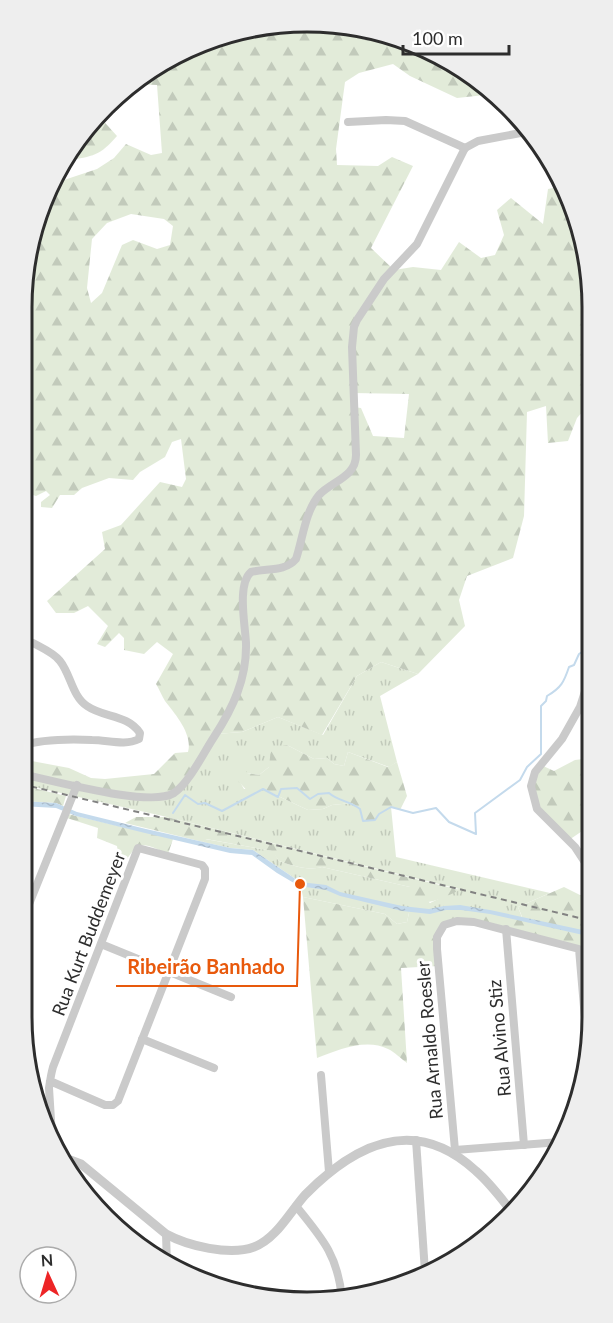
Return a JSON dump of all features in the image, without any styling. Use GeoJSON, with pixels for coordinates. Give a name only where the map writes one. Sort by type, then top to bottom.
{"type":"FeatureCollection","features":[{"type":"Feature","properties":{"kind":"street"},"geometry":{"type":"LineString","coordinates":[[348,122],[405,121],[465,148]]}},
{"type":"Feature","properties":{"kind":"street"},"geometry":{"type":"LineString","coordinates":[[32,776],[137,798],[167,796],[181,788],[237,697],[243,678],[246,654],[245,579],[252,572],[286,567],[296,559],[308,515],[315,500],[354,466],[356,455],[352,347],[354,327],[384,279],[417,244],[465,148],[478,141],[519,132]]}},
{"type":"Feature","properties":{"kind":"street"},"geometry":{"type":"LineString","coordinates":[[32,744],[92,740],[132,743],[139,739],[140,733],[125,719],[86,706],[78,696],[59,660],[33,643]]}},
{"type":"Feature","properties":{"kind":"street"},"geometry":{"type":"LineString","coordinates":[[582,700],[556,748],[535,772],[531,786],[537,809],[575,847],[582,858]]}},
{"type":"Feature","properties":{"kind":"street"},"geometry":{"type":"LineString","coordinates":[[32,897],[77,785]]}},
{"type":"Feature","properties":{"kind":"street","name":"Rua Kurt Buddemeyer"},"geometry":{"type":"LineString","coordinates":[[51,1120],[50,1081],[53,1067],[138,848],[202,865],[205,869],[206,879],[168,972]]}},
{"type":"Feature","properties":{"kind":"street","name":"Rua Arnaldo Roesler"},"geometry":{"type":"LineString","coordinates":[[454,1152],[437,949],[438,937],[441,928],[450,922],[458,921],[506,929]]}},
{"type":"Feature","properties":{"kind":"street"},"geometry":{"type":"LineString","coordinates":[[506,929],[579,948],[582,983]]}},
{"type":"Feature","properties":{"kind":"street","name":"Rua Alvino Stiz"},"geometry":{"type":"LineString","coordinates":[[506,929],[524,1145]]}},
{"type":"Feature","properties":{"kind":"street"},"geometry":{"type":"LineString","coordinates":[[101,944],[231,997]]}},
{"type":"Feature","properties":{"kind":"street"},"geometry":{"type":"LineString","coordinates":[[50,1081],[105,1105],[113,1105],[118,1101],[168,972]]}},
{"type":"Feature","properties":{"kind":"street"},"geometry":{"type":"LineString","coordinates":[[142,1039],[214,1068]]}},
{"type":"Feature","properties":{"kind":"street"},"geometry":{"type":"LineString","coordinates":[[321,1075],[329,1172]]}},
{"type":"Feature","properties":{"kind":"street"},"geometry":{"type":"LineString","coordinates":[[416,1140],[425,1265]]}},
{"type":"Feature","properties":{"kind":"street"},"geometry":{"type":"LineString","coordinates":[[73,1161],[81,1164],[166,1234],[180,1241],[203,1247],[246,1249],[267,1240],[329,1172],[363,1150],[389,1142],[416,1140],[454,1152],[483,1177],[506,1205]]}},
{"type":"Feature","properties":{"kind":"street"},"geometry":{"type":"LineString","coordinates":[[454,1152],[551,1143]]}},
{"type":"Feature","properties":{"kind":"street"},"geometry":{"type":"LineString","coordinates":[[296,1206],[324,1241],[334,1259],[341,1289]]}},
{"type":"Feature","properties":{"kind":"street"},"geometry":{"type":"LineString","coordinates":[[166,1234],[167,1253]]}},
{"type":"Feature","properties":{"kind":"green space"},"geometry":{"type":"Polygon","coordinates":[[[324,32],[378,41],[412,52],[444,68],[474,88],[482,95],[457,98],[410,76],[393,64],[359,73],[345,82],[336,149],[337,165],[378,166],[392,157],[413,166],[371,248],[394,270],[413,267],[441,270],[459,242],[481,258],[495,255],[504,235],[497,210],[511,198],[543,224],[548,189],[554,188],[567,218],[579,271],[582,306],[582,412],[577,418],[568,441],[548,443],[546,406],[527,412],[524,516],[513,558],[467,576],[459,600],[465,626],[418,674],[381,662],[357,676],[322,735],[278,717],[242,732],[216,734],[181,787],[147,798],[32,776],[32,761],[69,768],[91,778],[105,779],[154,774],[175,753],[188,752],[189,745],[186,731],[156,684],[173,654],[157,642],[144,654],[124,650],[124,638],[119,633],[105,647],[97,644],[108,626],[88,606],[74,613],[56,613],[47,601],[105,549],[102,532],[121,525],[160,482],[182,487],[186,479],[181,439],[172,442],[165,457],[140,472],[133,480],[109,478],[82,488],[74,495],[60,495],[52,508],[41,507],[41,502],[50,495],[46,491],[36,496],[32,495],[32,289],[41,235],[52,201],[62,181],[97,169],[114,158],[126,144],[151,155],[162,153],[157,85],[144,84],[169,68],[218,46],[271,34],[324,32]],[[131,214],[107,223],[92,239],[87,288],[91,303],[102,293],[122,245],[133,240],[157,249],[170,245],[173,226],[164,219],[131,214]],[[353,393],[353,407],[361,408],[373,436],[404,438],[409,394],[353,393]]]}},
{"type":"Feature","properties":{"kind":"green space"},"geometry":{"type":"Polygon","coordinates":[[[104,121],[117,136],[96,154],[75,159],[104,121]]]}},
{"type":"Feature","properties":{"kind":"green space"},"geometry":{"type":"Polygon","coordinates":[[[381,662],[418,674],[380,696],[397,762],[389,767],[348,752],[344,766],[334,764],[327,758],[314,759],[287,745],[269,767],[259,775],[247,773],[240,782],[244,789],[263,789],[308,810],[352,803],[360,809],[379,814],[391,807],[396,857],[550,893],[518,907],[523,920],[410,908],[407,922],[397,924],[385,914],[303,897],[300,882],[253,850],[203,842],[205,839],[273,851],[279,861],[295,866],[322,867],[410,887],[430,903],[459,889],[167,817],[32,786],[32,776],[124,796],[216,734],[242,732],[278,717],[323,735],[357,676],[381,662]]]}},
{"type":"Feature","properties":{"kind":"green space"},"geometry":{"type":"Polygon","coordinates":[[[287,745],[314,759],[327,758],[334,764],[344,766],[348,752],[388,767],[397,762],[407,796],[400,810],[391,807],[379,814],[375,820],[363,821],[360,809],[352,803],[308,810],[263,789],[251,794],[234,779],[230,768],[240,763],[247,773],[259,775],[269,767],[271,748],[287,745]]]}},
{"type":"Feature","properties":{"kind":"green space"},"geometry":{"type":"Polygon","coordinates":[[[582,759],[582,831],[569,840],[534,803],[535,772],[541,765],[554,771],[575,760],[582,759]]]}},
{"type":"Feature","properties":{"kind":"green space"},"geometry":{"type":"Polygon","coordinates":[[[32,788],[66,796],[63,806],[56,803],[32,802],[32,788]]]}},
{"type":"Feature","properties":{"kind":"green space"},"geometry":{"type":"Polygon","coordinates":[[[68,814],[173,839],[168,854],[144,845],[135,849],[125,862],[119,861],[117,846],[97,838],[98,828],[67,818],[68,814]]]}},
{"type":"Feature","properties":{"kind":"green space"},"geometry":{"type":"Polygon","coordinates":[[[136,817],[167,817],[460,890],[441,899],[416,902],[408,900],[410,887],[322,867],[295,866],[279,861],[272,851],[206,839],[203,842],[125,823],[136,817]]]}},
{"type":"Feature","properties":{"kind":"green space"},"geometry":{"type":"Polygon","coordinates":[[[564,887],[582,896],[582,950],[465,921],[441,928],[438,966],[401,968],[407,1063],[391,1050],[371,1045],[352,1046],[317,1058],[303,897],[385,914],[397,924],[407,922],[410,908],[429,911],[460,908],[523,919],[518,907],[564,887]]]}},
{"type":"Feature","properties":{"kind":"water"},"geometry":{"type":"Polygon","coordinates":[[[32,802],[56,803],[77,812],[146,829],[230,848],[253,850],[300,882],[326,885],[340,892],[402,906],[429,909],[460,905],[490,910],[582,930],[582,935],[490,914],[461,910],[446,910],[430,914],[402,911],[340,896],[326,890],[299,886],[252,855],[230,853],[145,833],[76,816],[56,808],[32,807],[32,802]]]}},
{"type":"Feature","properties":{"kind":"waterway"},"geometry":{"type":"LineString","coordinates":[[173,813],[185,795],[198,804],[205,803],[222,811],[263,789],[278,797],[281,789],[297,788],[310,799],[318,794],[329,793],[352,804],[360,809],[363,821],[375,820],[379,814],[391,807],[413,813],[436,808],[449,822],[476,834],[475,813],[520,780],[527,767],[541,754],[541,706],[547,696],[561,684],[569,667],[574,665],[582,652]]}},
{"type":"Feature","properties":{"kind":"railway"},"geometry":{"type":"LineString","coordinates":[[32,787],[582,919]]}},
{"type":"Feature","properties":{"kind":"place","name":"Ribeirão Banhado"},"geometry":{"type":"Point","coordinates":[300,884]}}]}
